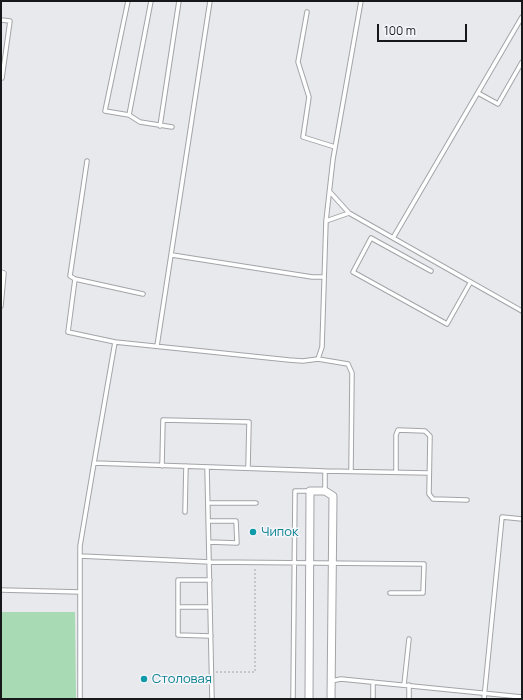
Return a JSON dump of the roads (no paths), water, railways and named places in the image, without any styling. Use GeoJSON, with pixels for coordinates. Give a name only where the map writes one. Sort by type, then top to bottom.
{"type":"FeatureCollection","features":[{"type":"Feature","properties":{"kind":"street"},"geometry":{"type":"LineString","coordinates":[[309,699],[310,491],[325,491],[333,496],[331,699]]}},
{"type":"Feature","properties":{"kind":"lane"},"geometry":{"type":"LineString","coordinates":[[128,1],[105,111],[129,115],[140,122],[172,128]]}},
{"type":"Feature","properties":{"kind":"lane"},"geometry":{"type":"LineString","coordinates":[[129,115],[151,1]]}},
{"type":"Feature","properties":{"kind":"lane"},"geometry":{"type":"LineString","coordinates":[[160,126],[179,1]]}},
{"type":"Feature","properties":{"kind":"lane"},"geometry":{"type":"LineString","coordinates":[[157,346],[210,1]]}},
{"type":"Feature","properties":{"kind":"lane"},"geometry":{"type":"LineString","coordinates":[[318,359],[322,347],[326,221],[335,147],[361,1]]}},
{"type":"Feature","properties":{"kind":"lane"},"geometry":{"type":"LineString","coordinates":[[307,12],[298,62],[309,97],[303,137],[335,147]]}},
{"type":"Feature","properties":{"kind":"lane"},"geometry":{"type":"LineString","coordinates":[[393,238],[522,18]]}},
{"type":"Feature","properties":{"kind":"lane"},"geometry":{"type":"LineString","coordinates":[[1,20],[10,21],[2,78]]}},
{"type":"Feature","properties":{"kind":"lane"},"geometry":{"type":"LineString","coordinates":[[478,93],[498,104],[522,62]]}},
{"type":"Feature","properties":{"kind":"lane"},"geometry":{"type":"LineString","coordinates":[[87,160],[70,276],[75,279],[143,294]]}},
{"type":"Feature","properties":{"kind":"lane"},"geometry":{"type":"LineString","coordinates":[[330,192],[349,213],[522,312]]}},
{"type":"Feature","properties":{"kind":"lane"},"geometry":{"type":"LineString","coordinates":[[326,221],[349,213]]}},
{"type":"Feature","properties":{"kind":"lane"},"geometry":{"type":"LineString","coordinates":[[431,271],[371,238],[353,272],[447,324],[470,283]]}},
{"type":"Feature","properties":{"kind":"lane"},"geometry":{"type":"LineString","coordinates":[[172,255],[312,277],[324,277]]}},
{"type":"Feature","properties":{"kind":"lane"},"geometry":{"type":"LineString","coordinates":[[1,272],[4,272],[1,306]]}},
{"type":"Feature","properties":{"kind":"lane"},"geometry":{"type":"LineString","coordinates":[[75,279],[68,332],[114,342],[289,360],[304,361],[318,359],[348,364],[352,373],[351,471]]}},
{"type":"Feature","properties":{"kind":"lane"},"geometry":{"type":"LineString","coordinates":[[80,699],[80,546],[114,342]]}},
{"type":"Feature","properties":{"kind":"lane"},"geometry":{"type":"LineString","coordinates":[[162,466],[163,420],[249,422],[248,468]]}},
{"type":"Feature","properties":{"kind":"lane"},"geometry":{"type":"LineString","coordinates":[[396,472],[396,435],[398,430],[425,431],[430,436],[429,494],[433,499],[467,500]]}},
{"type":"Feature","properties":{"kind":"lane"},"geometry":{"type":"LineString","coordinates":[[94,463],[429,473]]}},
{"type":"Feature","properties":{"kind":"lane"},"geometry":{"type":"LineString","coordinates":[[185,512],[186,466]]}},
{"type":"Feature","properties":{"kind":"lane"},"geometry":{"type":"LineString","coordinates":[[207,467],[212,699]]}},
{"type":"Feature","properties":{"kind":"lane"},"geometry":{"type":"LineString","coordinates":[[325,471],[325,491]]}},
{"type":"Feature","properties":{"kind":"lane"},"geometry":{"type":"LineString","coordinates":[[293,699],[295,491],[310,491]]}},
{"type":"Feature","properties":{"kind":"lane"},"geometry":{"type":"LineString","coordinates":[[208,503],[256,504]]}},
{"type":"Feature","properties":{"kind":"lane"},"geometry":{"type":"LineString","coordinates":[[484,699],[502,517],[522,519]]}},
{"type":"Feature","properties":{"kind":"lane"},"geometry":{"type":"LineString","coordinates":[[208,521],[236,521],[237,543],[209,542]]}},
{"type":"Feature","properties":{"kind":"lane"},"geometry":{"type":"LineString","coordinates":[[80,556],[210,562],[424,564],[423,592],[390,594]]}},
{"type":"Feature","properties":{"kind":"lane"},"geometry":{"type":"LineString","coordinates":[[210,580],[178,580],[178,636],[211,636]]}},
{"type":"Feature","properties":{"kind":"lane"},"geometry":{"type":"LineString","coordinates":[[1,590],[80,592]]}},
{"type":"Feature","properties":{"kind":"lane"},"geometry":{"type":"LineString","coordinates":[[178,607],[210,607]]}},
{"type":"Feature","properties":{"kind":"lane"},"geometry":{"type":"LineString","coordinates":[[404,685],[409,639]]}},
{"type":"Feature","properties":{"kind":"lane"},"geometry":{"type":"LineString","coordinates":[[331,681],[341,679],[409,685],[501,697],[522,697]]}},
{"type":"Feature","properties":{"kind":"lane"},"geometry":{"type":"LineString","coordinates":[[373,682],[373,699]]}},
{"type":"Feature","properties":{"kind":"lane"},"geometry":{"type":"LineString","coordinates":[[409,685],[409,699]]}},
{"type":"Feature","properties":{"kind":"place","name":"Чипок"},"geometry":{"type":"Point","coordinates":[253,532]}},
{"type":"Feature","properties":{"kind":"place","name":"Столовая"},"geometry":{"type":"Point","coordinates":[144,679]}}]}
